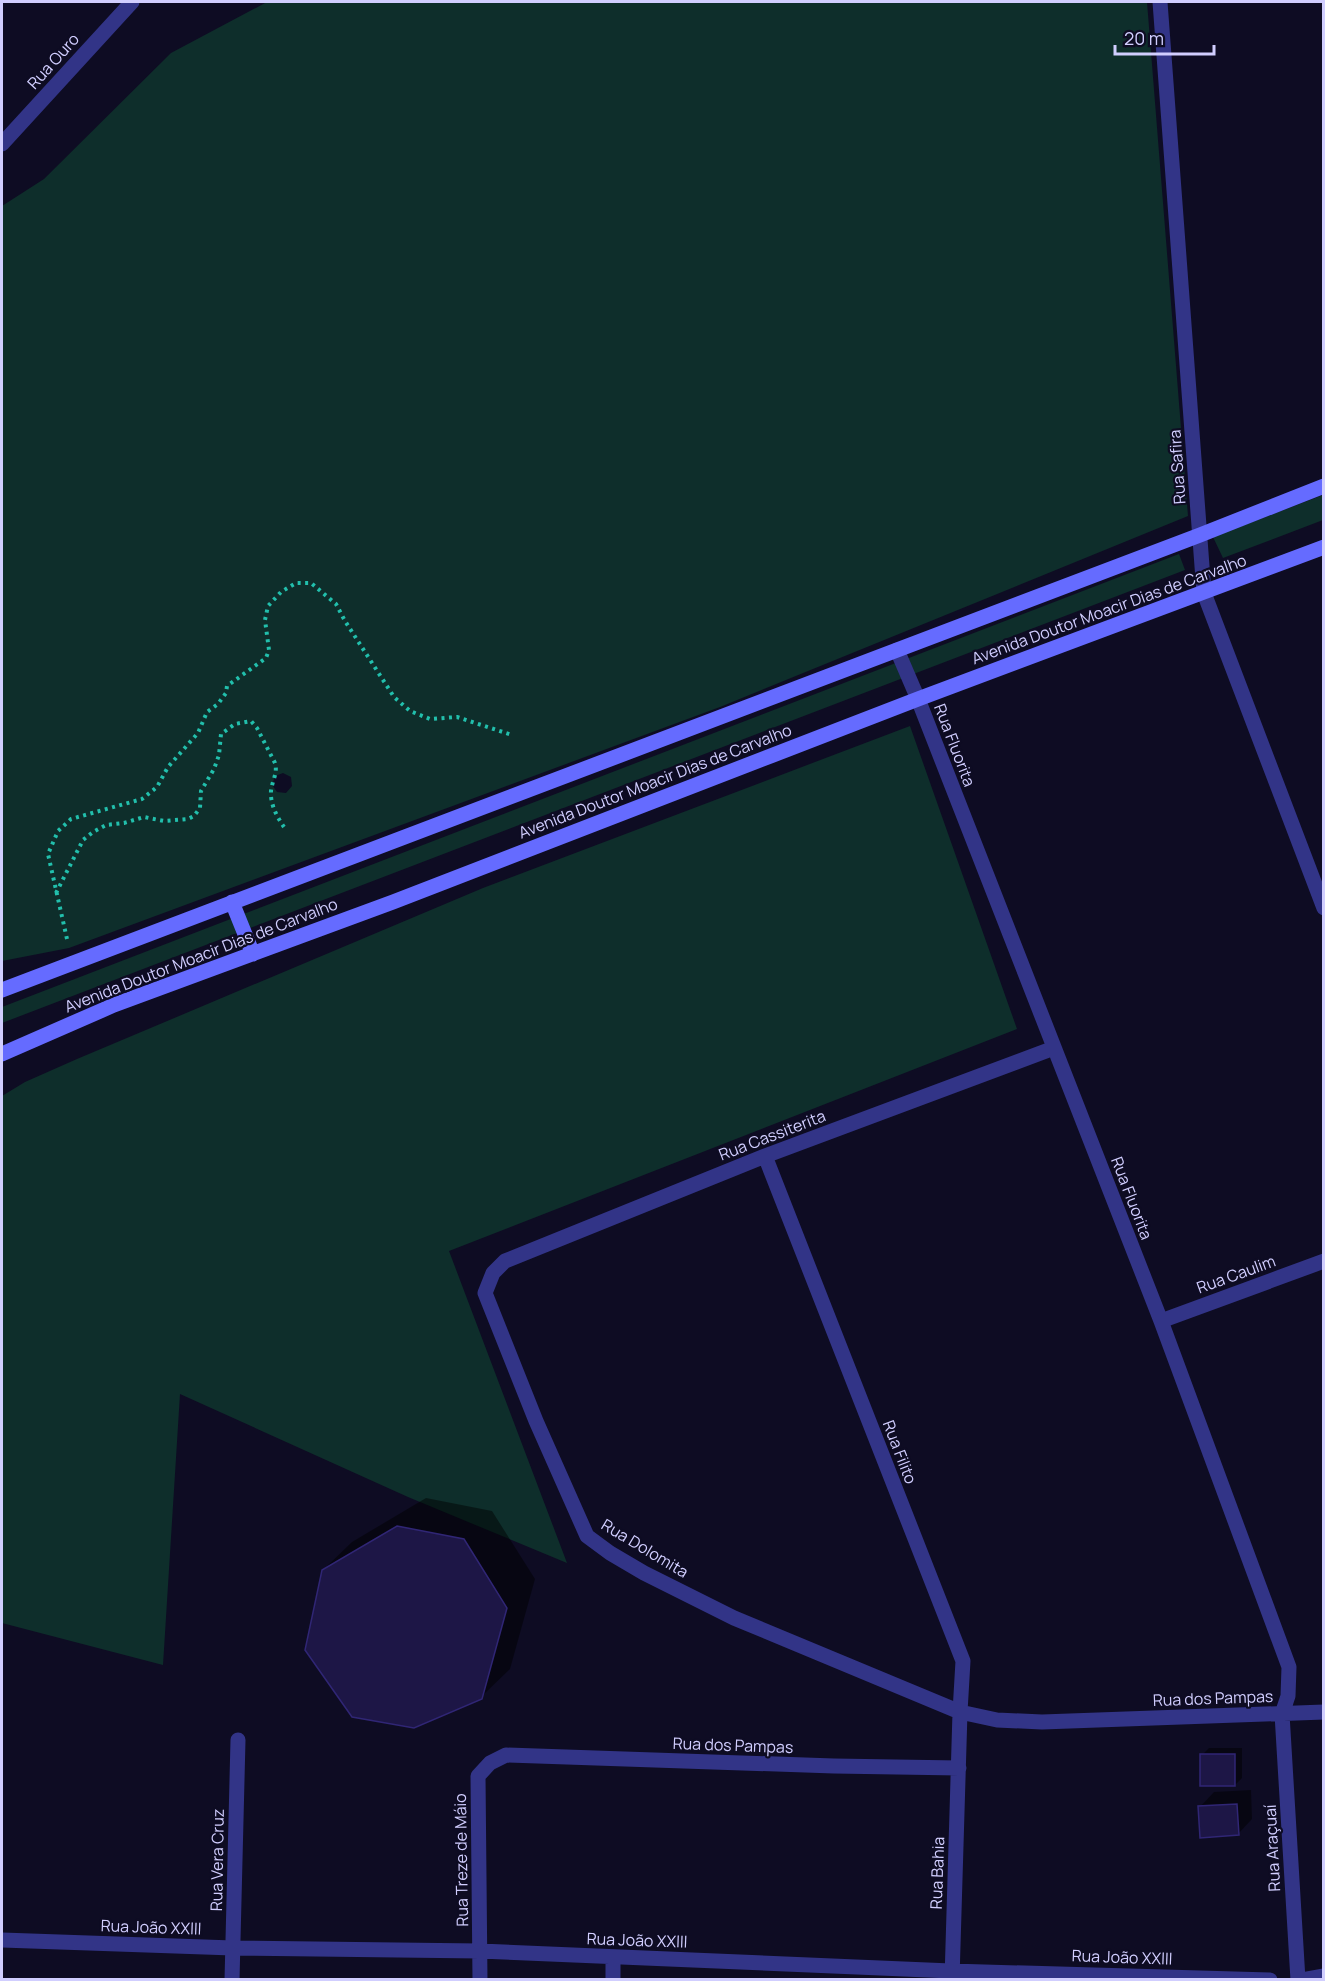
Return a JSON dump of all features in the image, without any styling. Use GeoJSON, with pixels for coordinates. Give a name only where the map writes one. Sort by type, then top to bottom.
{"type":"FeatureCollection","features":[{"type":"Feature","properties":{"kind":"street","name":"Rua Ouro"},"geometry":{"type":"LineString","coordinates":[[2,144],[132,2]]}},
{"type":"Feature","properties":{"kind":"street","name":"Rua Safira"},"geometry":{"type":"LineString","coordinates":[[1160,2],[1203,593],[1317,876],[1323,908]]}},
{"type":"Feature","properties":{"kind":"street"},"geometry":{"type":"LineString","coordinates":[[2,990],[1200,535],[1323,486]]}},
{"type":"Feature","properties":{"kind":"street","name":"Avenida Doutor Moacir Dias de Carvalho"},"geometry":{"type":"LineString","coordinates":[[2,1054],[114,1005],[393,902],[918,699],[1323,547]]}},
{"type":"Feature","properties":{"kind":"street","name":"Rua Fluorita"},"geometry":{"type":"LineString","coordinates":[[897,650],[1161,1321],[1289,1667],[1288,1696],[1282,1714]]}},
{"type":"Feature","properties":{"kind":"street"},"geometry":{"type":"LineString","coordinates":[[232,903],[253,954]]}},
{"type":"Feature","properties":{"kind":"street","name":"Rua Cassiterita"},"geometry":{"type":"LineString","coordinates":[[505,1261],[765,1156],[1054,1048]]}},
{"type":"Feature","properties":{"kind":"street","name":"Rua Filito"},"geometry":{"type":"LineString","coordinates":[[765,1156],[963,1661],[959,1768]]}},
{"type":"Feature","properties":{"kind":"street","name":"Rua Dolomita"},"geometry":{"type":"LineString","coordinates":[[505,1261],[493,1273],[485,1293],[536,1421],[587,1536],[644,1573],[734,1618],[960,1712]]}},
{"type":"Feature","properties":{"kind":"street","name":"Rua Caulim"},"geometry":{"type":"LineString","coordinates":[[1161,1321],[1323,1261]]}},
{"type":"Feature","properties":{"kind":"street","name":"Rua dos Pampas"},"geometry":{"type":"LineString","coordinates":[[960,1712],[997,1720],[1042,1722],[1323,1712]]}},
{"type":"Feature","properties":{"kind":"street","name":"Rua Araçuaí"},"geometry":{"type":"LineString","coordinates":[[1282,1714],[1298,1980]]}},
{"type":"Feature","properties":{"kind":"street","name":"Rua Vera Cruz"},"geometry":{"type":"LineString","coordinates":[[232,1980],[238,1740]]}},
{"type":"Feature","properties":{"kind":"street","name":"Rua dos Pampas"},"geometry":{"type":"LineString","coordinates":[[506,1755],[834,1767],[959,1768]]}},
{"type":"Feature","properties":{"kind":"street","name":"Rua Treze de Máio"},"geometry":{"type":"LineString","coordinates":[[480,1980],[478,1776],[490,1763],[506,1755]]}},
{"type":"Feature","properties":{"kind":"street","name":"Rua Bahia"},"geometry":{"type":"LineString","coordinates":[[951,1975],[959,1768]]}},
{"type":"Feature","properties":{"kind":"street","name":"Rua João XXlll"},"geometry":{"type":"LineString","coordinates":[[2,1940],[233,1948],[480,1951],[951,1975],[1270,1980]]}},
{"type":"Feature","properties":{"kind":"street"},"geometry":{"type":"LineString","coordinates":[[612,1957],[613,1980]]}},
{"type":"Feature","properties":{"kind":"street"},"geometry":{"type":"LineString","coordinates":[[1302,1980],[1323,1976]]}},
{"type":"Feature","properties":{"kind":"path"},"geometry":{"type":"LineString","coordinates":[[69,948],[48,854],[57,831],[71,819],[142,799],[157,787],[168,767],[198,733],[207,712],[218,704],[226,693],[227,686],[266,658],[269,650],[265,620],[268,606],[280,592],[296,583],[311,583],[336,604],[394,697],[410,711],[430,719],[457,717],[512,735]]}},
{"type":"Feature","properties":{"kind":"path"},"geometry":{"type":"LineString","coordinates":[[56,894],[82,840],[93,832],[106,825],[144,817],[164,821],[188,819],[194,816],[200,808],[201,791],[217,762],[221,734],[235,724],[251,721],[275,763],[277,769],[271,792],[272,801],[284,827]]}},
{"type":"Feature","properties":{"kind":"green space"},"geometry":{"type":"Polygon","coordinates":[[[267,2],[1147,2],[1188,516],[720,707],[69,948],[2,961],[2,206],[44,179],[171,53],[267,2]],[[283,773],[275,776],[272,785],[277,792],[286,793],[292,786],[291,777],[283,773]]]}},
{"type":"Feature","properties":{"kind":"green space"},"geometry":{"type":"Polygon","coordinates":[[[1323,495],[1323,520],[1223,558],[1213,537],[1323,495]]]}},
{"type":"Feature","properties":{"kind":"green space"},"geometry":{"type":"Polygon","coordinates":[[[1179,554],[1185,570],[2,1023],[2,1007],[1179,554]]]}},
{"type":"Feature","properties":{"kind":"green space"},"geometry":{"type":"Polygon","coordinates":[[[910,726],[1017,1029],[449,1251],[567,1563],[408,1497],[180,1394],[163,1665],[2,1623],[2,1096],[25,1082],[77,1059],[483,888],[910,726]]]}},
{"type":"Feature","properties":{"kind":"building"},"geometry":{"type":"Polygon","coordinates":[[[397,1526],[464,1539],[507,1608],[482,1699],[414,1728],[352,1717],[305,1650],[322,1570],[397,1526]]]}},
{"type":"Feature","properties":{"kind":"building"},"geometry":{"type":"Polygon","coordinates":[[[1200,1754],[1235,1754],[1235,1786],[1200,1786],[1200,1754]]]}},
{"type":"Feature","properties":{"kind":"building"},"geometry":{"type":"Polygon","coordinates":[[[1237,1804],[1239,1835],[1200,1838],[1198,1806],[1237,1804]]]}}]}
